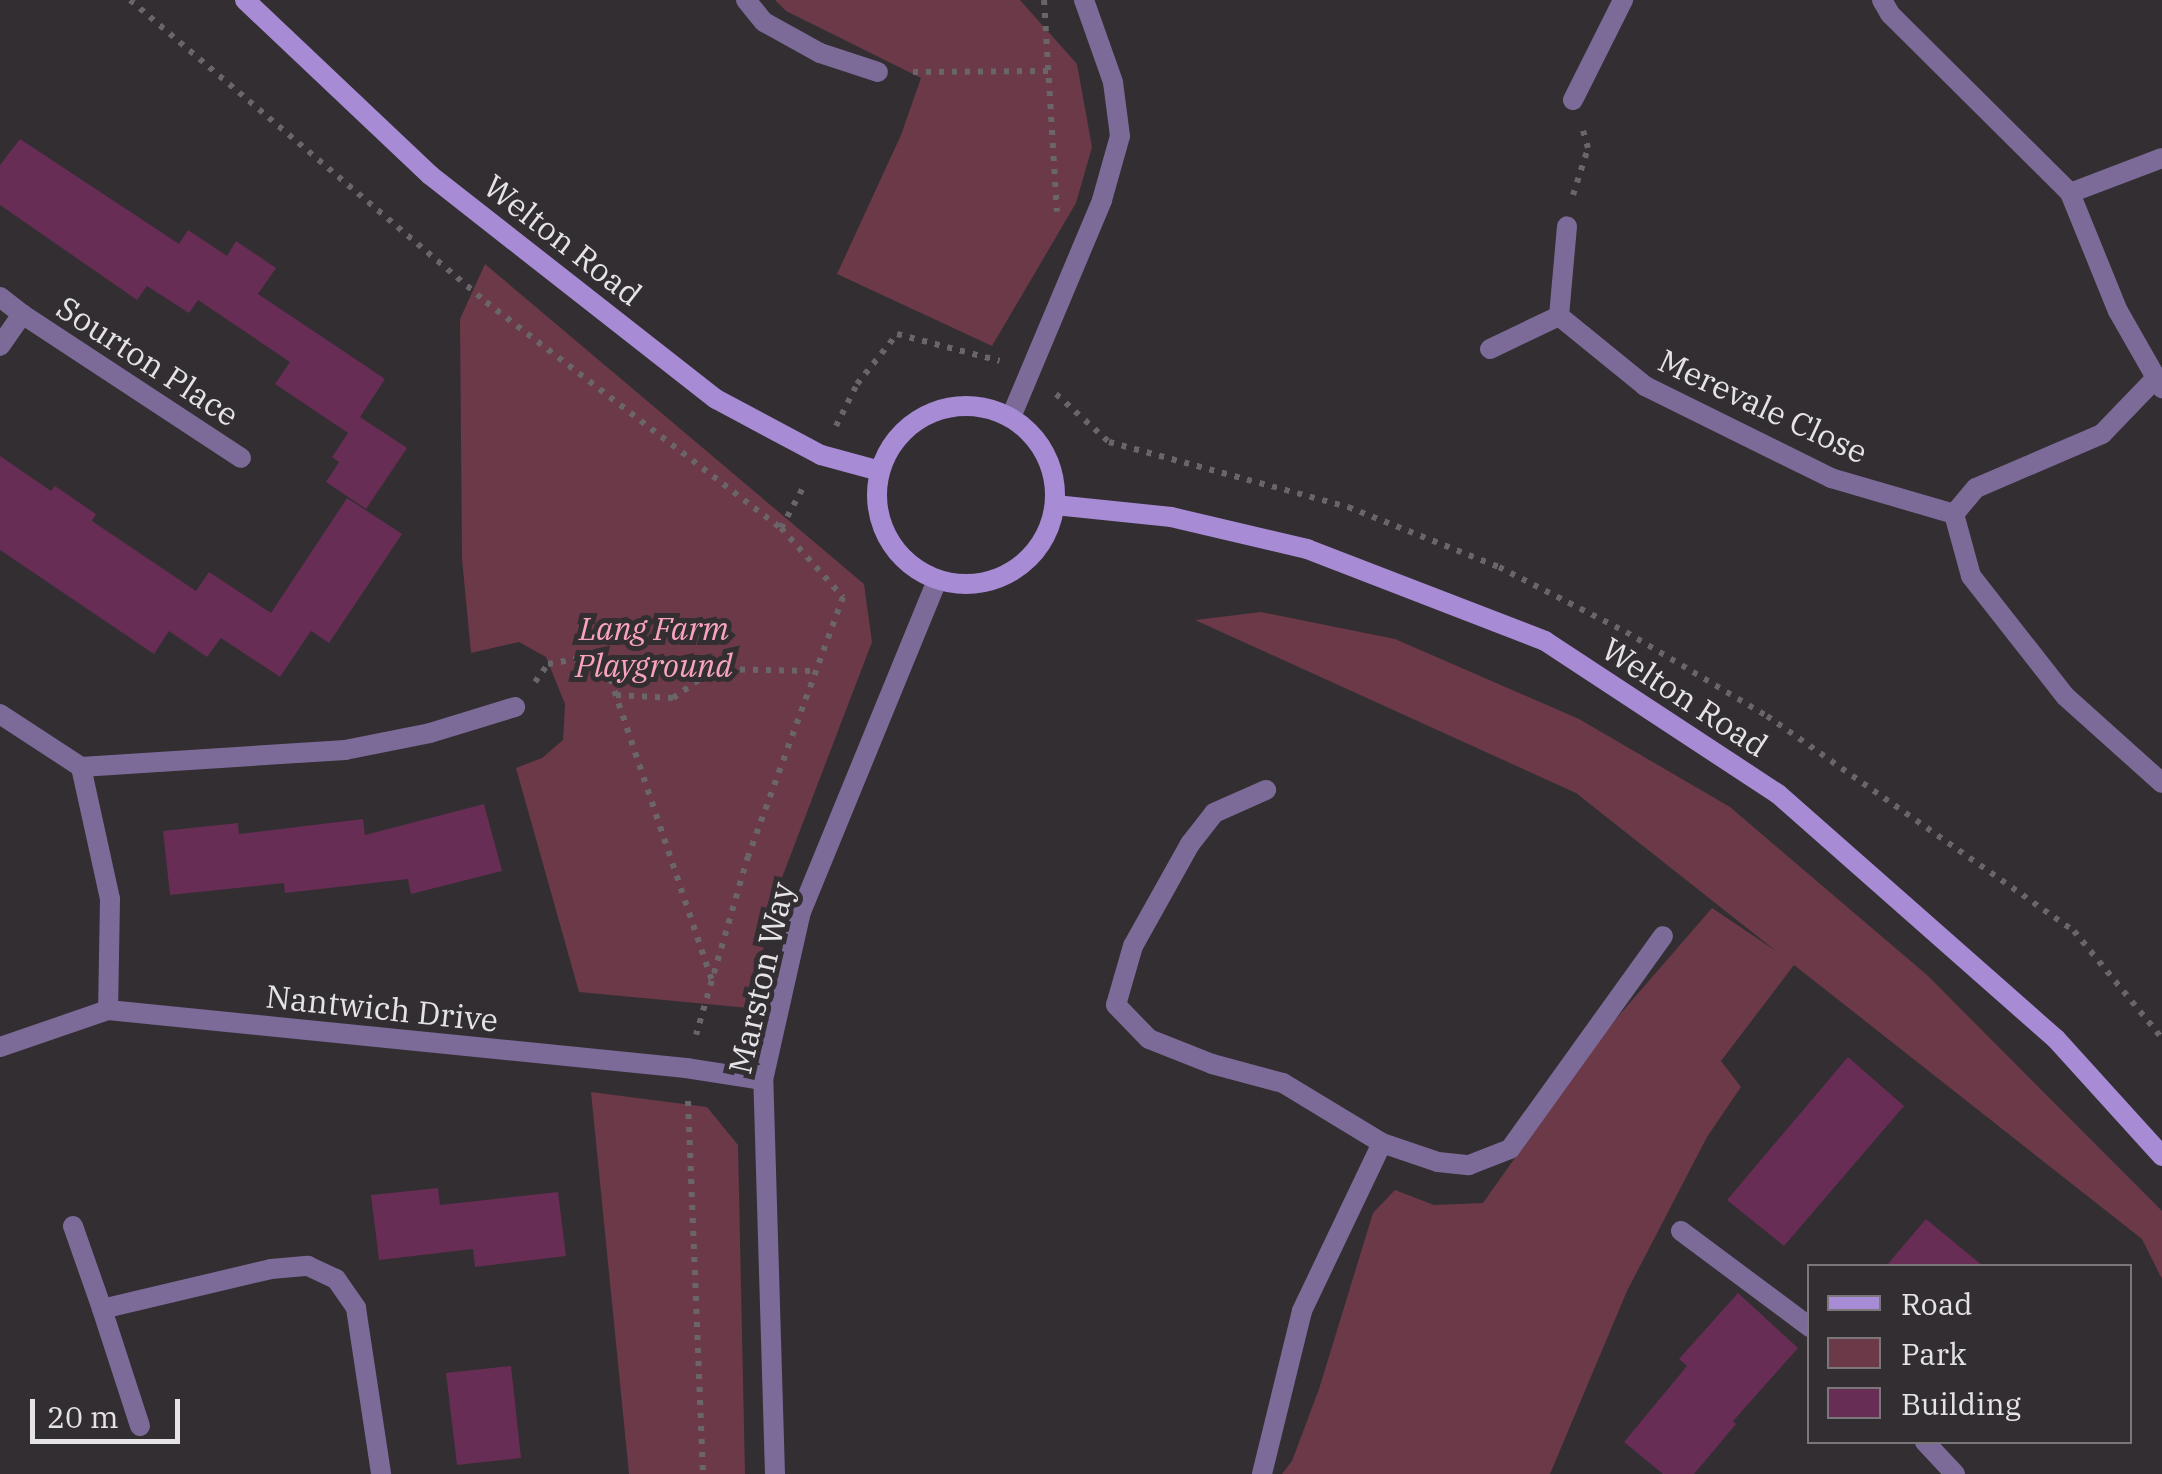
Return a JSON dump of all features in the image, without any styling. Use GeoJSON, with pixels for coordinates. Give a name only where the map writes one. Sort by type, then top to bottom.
{"type":"FeatureCollection","features":[{"type":"Feature","properties":{"kind":"street","name":"Welton Road"},"geometry":{"type":"LineString","coordinates":[[246,0],[430,175],[716,399],[821,455],[880,471]]}},
{"type":"Feature","properties":{"kind":"street"},"geometry":{"type":"LineString","coordinates":[[746,0],[764,22],[820,53],[878,72]]}},
{"type":"Feature","properties":{"kind":"street"},"geometry":{"type":"LineString","coordinates":[[1010,416],[1102,200],[1120,136],[1113,82],[1084,0]]}},
{"type":"Feature","properties":{"kind":"street"},"geometry":{"type":"LineString","coordinates":[[1572,100],[1623,0]]}},
{"type":"Feature","properties":{"kind":"street"},"geometry":{"type":"LineString","coordinates":[[1882,0],[1890,14],[2070,193],[2118,310],[2158,384],[2102,434],[1976,488],[1954,514],[1971,576],[2065,696],[2162,783]]}},
{"type":"Feature","properties":{"kind":"street"},"geometry":{"type":"LineString","coordinates":[[2070,193],[2162,158]]}},
{"type":"Feature","properties":{"kind":"street"},"geometry":{"type":"LineString","coordinates":[[1490,348],[1560,316],[1567,226]]}},
{"type":"Feature","properties":{"kind":"street","name":"Sourton Place"},"geometry":{"type":"LineString","coordinates":[[0,298],[241,458]]}},
{"type":"Feature","properties":{"kind":"street","name":"Sourton Place"},"geometry":{"type":"LineString","coordinates":[[0,346],[22,314]]}},
{"type":"Feature","properties":{"kind":"street","name":"Merevale Close"},"geometry":{"type":"LineString","coordinates":[[1560,316],[1644,386],[1831,478],[1954,514]]}},
{"type":"Feature","properties":{"kind":"street"},"geometry":{"type":"LineString","coordinates":[[958,406],[984,407],[1010,416],[1031,433],[1046,454],[1054,479],[1055,505],[1045,536],[1026,561],[1000,578],[968,584],[937,580],[908,563],[887,536],[877,504],[880,471],[891,446],[909,426],[932,412],[958,406]]}},
{"type":"Feature","properties":{"kind":"street","name":"Welton Road"},"geometry":{"type":"LineString","coordinates":[[1055,505],[1171,517],[1307,549],[1545,641],[1778,794],[2056,1038],[2162,1156]]}},
{"type":"Feature","properties":{"kind":"street","name":"Marston Way"},"geometry":{"type":"LineString","coordinates":[[776,1474],[763,1080],[800,912],[937,580]]}},
{"type":"Feature","properties":{"kind":"street"},"geometry":{"type":"LineString","coordinates":[[0,714],[81,767],[345,750],[430,733],[516,706]]}},
{"type":"Feature","properties":{"kind":"street"},"geometry":{"type":"LineString","coordinates":[[81,767],[110,899],[108,1010]]}},
{"type":"Feature","properties":{"kind":"street"},"geometry":{"type":"LineString","coordinates":[[1266,790],[1214,814],[1190,844],[1132,946],[1116,1005],[1149,1040],[1212,1064],[1283,1083],[1382,1143],[1438,1162],[1469,1165],[1510,1148],[1662,936]]}},
{"type":"Feature","properties":{"kind":"street","name":"Nantwich Drive"},"geometry":{"type":"LineString","coordinates":[[0,1047],[108,1010],[686,1068],[763,1080]]}},
{"type":"Feature","properties":{"kind":"street"},"geometry":{"type":"LineString","coordinates":[[1262,1474],[1302,1311],[1382,1143]]}},
{"type":"Feature","properties":{"kind":"street"},"geometry":{"type":"LineString","coordinates":[[73,1226],[140,1426]]}},
{"type":"Feature","properties":{"kind":"street"},"geometry":{"type":"LineString","coordinates":[[1681,1231],[1807,1325]]}},
{"type":"Feature","properties":{"kind":"street"},"geometry":{"type":"LineString","coordinates":[[102,1309],[271,1269],[308,1266],[336,1279],[356,1308],[381,1474]]}},
{"type":"Feature","properties":{"kind":"street"},"geometry":{"type":"LineString","coordinates":[[1926,1444],[1955,1474]]}},
{"type":"Feature","properties":{"kind":"path"},"geometry":{"type":"LineString","coordinates":[[130,0],[486,302],[780,528],[843,597],[748,856],[686,1068],[703,1474]]}},
{"type":"Feature","properties":{"kind":"path"},"geometry":{"type":"LineString","coordinates":[[1044,0],[1052,72],[1057,222]]}},
{"type":"Feature","properties":{"kind":"path"},"geometry":{"type":"LineString","coordinates":[[878,72],[1052,72]]}},
{"type":"Feature","properties":{"kind":"path"},"geometry":{"type":"LineString","coordinates":[[1567,226],[1588,148],[1572,100]]}},
{"type":"Feature","properties":{"kind":"path"},"geometry":{"type":"LineString","coordinates":[[516,706],[548,664],[607,653],[616,696],[712,980]]}},
{"type":"Feature","properties":{"kind":"path"},"geometry":{"type":"LineString","coordinates":[[616,696],[673,698],[714,668],[815,671]]}},
{"type":"Feature","properties":{"kind":"green space"},"geometry":{"type":"Polygon","coordinates":[[[775,0],[1020,0],[1077,64],[1092,147],[1076,203],[992,346],[837,274],[901,135],[921,78],[786,11],[775,0]]]}},
{"type":"Feature","properties":{"kind":"green space","name":"Lang Farm Playground"},"geometry":{"type":"Polygon","coordinates":[[[485,264],[864,584],[872,642],[778,888],[749,1008],[579,992],[516,768],[542,758],[563,740],[565,704],[546,657],[519,642],[471,653],[462,559],[460,319],[485,264]]]}},
{"type":"Feature","properties":{"kind":"green space"},"geometry":{"type":"Polygon","coordinates":[[[1261,612],[1395,639],[1579,719],[1730,807],[1927,975],[2162,1211],[2162,1279],[2142,1239],[1794,965],[1721,1061],[1741,1087],[1707,1137],[1627,1291],[1550,1474],[1282,1474],[1292,1461],[1319,1389],[1373,1213],[1395,1190],[1434,1205],[1483,1203],[1602,1035],[1712,908],[1776,951],[1576,793],[1195,620],[1261,612]]]}},
{"type":"Feature","properties":{"kind":"green space"},"geometry":{"type":"Polygon","coordinates":[[[591,1092],[707,1107],[738,1145],[745,1474],[629,1474],[591,1092]]]}},
{"type":"Feature","properties":{"kind":"building"},"geometry":{"type":"Polygon","coordinates":[[[20,139],[179,244],[188,230],[227,256],[236,241],[276,268],[258,294],[385,379],[360,417],[407,448],[366,509],[326,482],[339,462],[332,457],[348,433],[275,384],[290,362],[198,300],[189,313],[147,286],[137,300],[0,205],[0,165],[20,139]]]}},
{"type":"Feature","properties":{"kind":"building"},"geometry":{"type":"Polygon","coordinates":[[[0,456],[51,491],[55,486],[96,514],[92,521],[196,591],[209,572],[271,613],[347,498],[402,534],[329,643],[311,631],[280,677],[221,638],[207,657],[169,631],[154,654],[0,550],[0,456]]]}},
{"type":"Feature","properties":{"kind":"building"},"geometry":{"type":"Polygon","coordinates":[[[484,804],[502,871],[411,894],[408,879],[285,893],[284,883],[170,895],[163,831],[238,823],[239,834],[363,819],[365,835],[484,804]]]}},
{"type":"Feature","properties":{"kind":"building"},"geometry":{"type":"Polygon","coordinates":[[[1848,1057],[1904,1106],[1784,1246],[1727,1200],[1848,1057]]]}},
{"type":"Feature","properties":{"kind":"building"},"geometry":{"type":"Polygon","coordinates":[[[438,1188],[440,1205],[558,1192],[566,1256],[475,1267],[473,1249],[379,1260],[371,1195],[438,1188]]]}},
{"type":"Feature","properties":{"kind":"building"},"geometry":{"type":"Polygon","coordinates":[[[1926,1219],[1981,1264],[1888,1264],[1926,1219]]]}},
{"type":"Feature","properties":{"kind":"building"},"geometry":{"type":"Polygon","coordinates":[[[1738,1293],[1798,1348],[1733,1421],[1736,1424],[1694,1474],[1663,1474],[1624,1442],[1687,1366],[1679,1359],[1738,1293]]]}},
{"type":"Feature","properties":{"kind":"building"},"geometry":{"type":"Polygon","coordinates":[[[511,1366],[521,1458],[457,1465],[446,1373],[511,1366]]]}}]}
